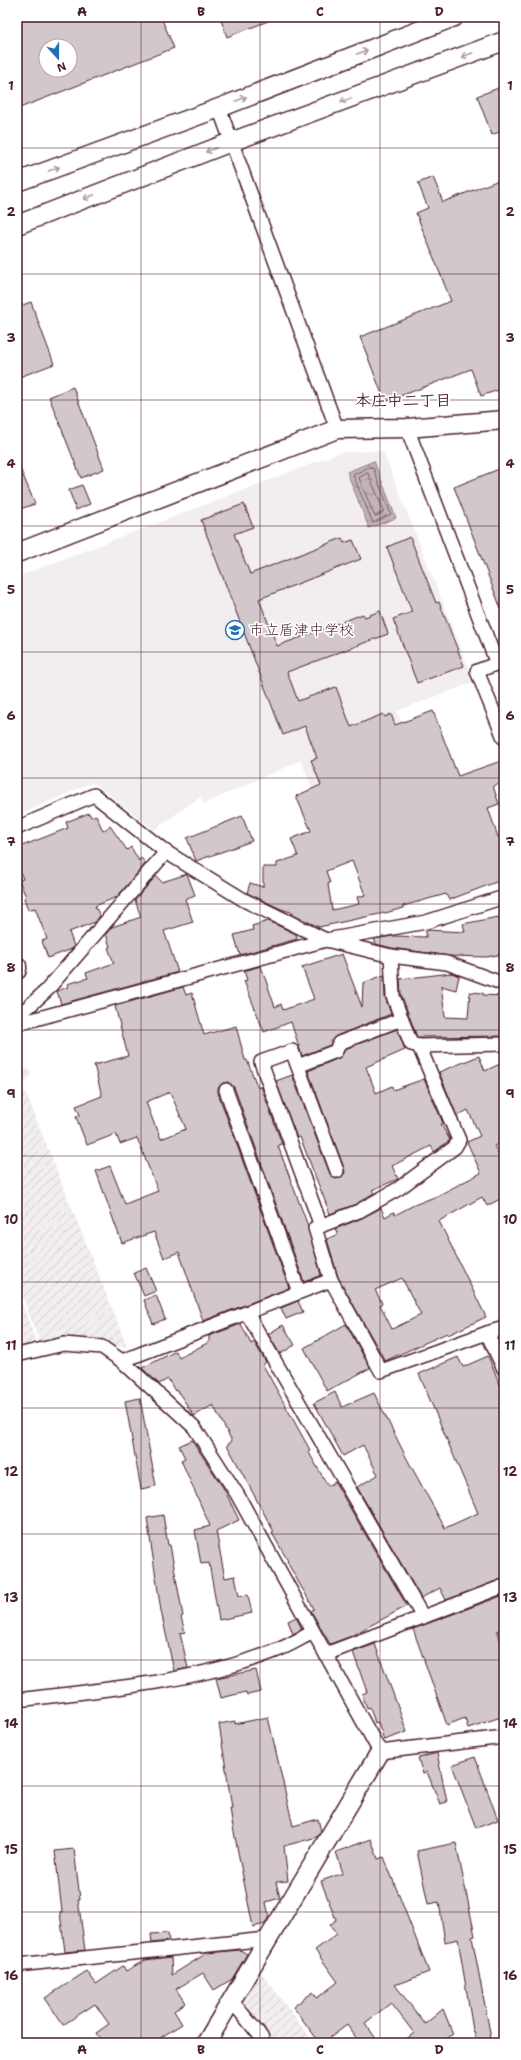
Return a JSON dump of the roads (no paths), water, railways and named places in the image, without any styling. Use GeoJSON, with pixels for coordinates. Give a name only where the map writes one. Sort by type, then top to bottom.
{"type":"FeatureCollection","features":[{"type":"Feature","properties":{"kind":"street"},"geometry":{"type":"LineString","coordinates":[[17,182],[219,108],[454,17]]}},
{"type":"Feature","properties":{"kind":"street"},"geometry":{"type":"LineString","coordinates":[[17,225],[231,142],[504,41]]}},
{"type":"Feature","properties":{"kind":"street"},"geometry":{"type":"LineString","coordinates":[[219,108],[337,429]]}},
{"type":"Feature","properties":{"kind":"street"},"geometry":{"type":"LineString","coordinates":[[17,553],[337,429],[407,428],[504,420]]}},
{"type":"Feature","properties":{"kind":"street"},"geometry":{"type":"LineString","coordinates":[[407,428],[501,662],[477,671],[504,738]]}},
{"type":"Feature","properties":{"kind":"street"},"geometry":{"type":"LineString","coordinates":[[17,828],[94,795],[166,852],[244,900],[326,940],[391,956],[447,963],[504,984]]}},
{"type":"Feature","properties":{"kind":"street"},"geometry":{"type":"LineString","coordinates":[[17,1017],[46,991],[166,852]]}},
{"type":"Feature","properties":{"kind":"street"},"geometry":{"type":"LineString","coordinates":[[17,1024],[326,940],[426,922],[504,897]]}},
{"type":"Feature","properties":{"kind":"street"},"geometry":{"type":"LineString","coordinates":[[391,956],[393,996],[411,1044],[419,1046],[504,1044]]}},
{"type":"Feature","properties":{"kind":"street"},"geometry":{"type":"LineString","coordinates":[[298,1066],[336,1051],[339,1043],[402,1019]]}},
{"type":"Feature","properties":{"kind":"street"},"geometry":{"type":"LineString","coordinates":[[419,1046],[459,1140],[455,1147],[398,1189],[360,1211],[315,1228],[331,1280],[381,1370],[504,1328]]}},
{"type":"Feature","properties":{"kind":"street"},"geometry":{"type":"LineString","coordinates":[[322,1226],[261,1062],[292,1051],[337,1171]]}},
{"type":"Feature","properties":{"kind":"street"},"geometry":{"type":"LineString","coordinates":[[226,1090],[299,1292]]}},
{"type":"Feature","properties":{"kind":"street"},"geometry":{"type":"LineString","coordinates":[[122,1361],[331,1280]]}},
{"type":"Feature","properties":{"kind":"street"},"geometry":{"type":"LineString","coordinates":[[247,1312],[423,1617]]}},
{"type":"Feature","properties":{"kind":"street"},"geometry":{"type":"LineString","coordinates":[[487,1333],[504,1369]]}},
{"type":"Feature","properties":{"kind":"street"},"geometry":{"type":"LineString","coordinates":[[17,1355],[64,1344],[102,1347],[122,1361],[194,1427],[237,1494],[380,1752]]}},
{"type":"Feature","properties":{"kind":"street"},"geometry":{"type":"LineString","coordinates":[[326,1654],[504,1586]]}},
{"type":"Feature","properties":{"kind":"street"},"geometry":{"type":"LineString","coordinates":[[17,1700],[110,1689],[211,1671],[276,1651],[313,1632]]}},
{"type":"Feature","properties":{"kind":"street"},"geometry":{"type":"LineString","coordinates":[[380,1752],[504,1737]]}},
{"type":"Feature","properties":{"kind":"street"},"geometry":{"type":"LineString","coordinates":[[206,2043],[380,1752]]}},
{"type":"Feature","properties":{"kind":"street"},"geometry":{"type":"LineString","coordinates":[[17,1965],[267,1939]]}},
{"type":"Feature","properties":{"kind":"street"},"geometry":{"type":"LineString","coordinates":[[231,2000],[262,2038],[263,2043]]}},
{"type":"Feature","properties":{"kind":"water"},"geometry":{"type":"Polygon","coordinates":[[[374,461],[396,518],[369,528],[347,472],[374,461]]]}},
{"type":"Feature","properties":{"kind":"place","name":"市立盾津中学校"},"geometry":{"type":"Point","coordinates":[235,630]}},
{"type":"Feature","properties":{"kind":"district","name":"本庄中二丁目"},"geometry":{"type":"Point","coordinates":[403,400]}}]}
